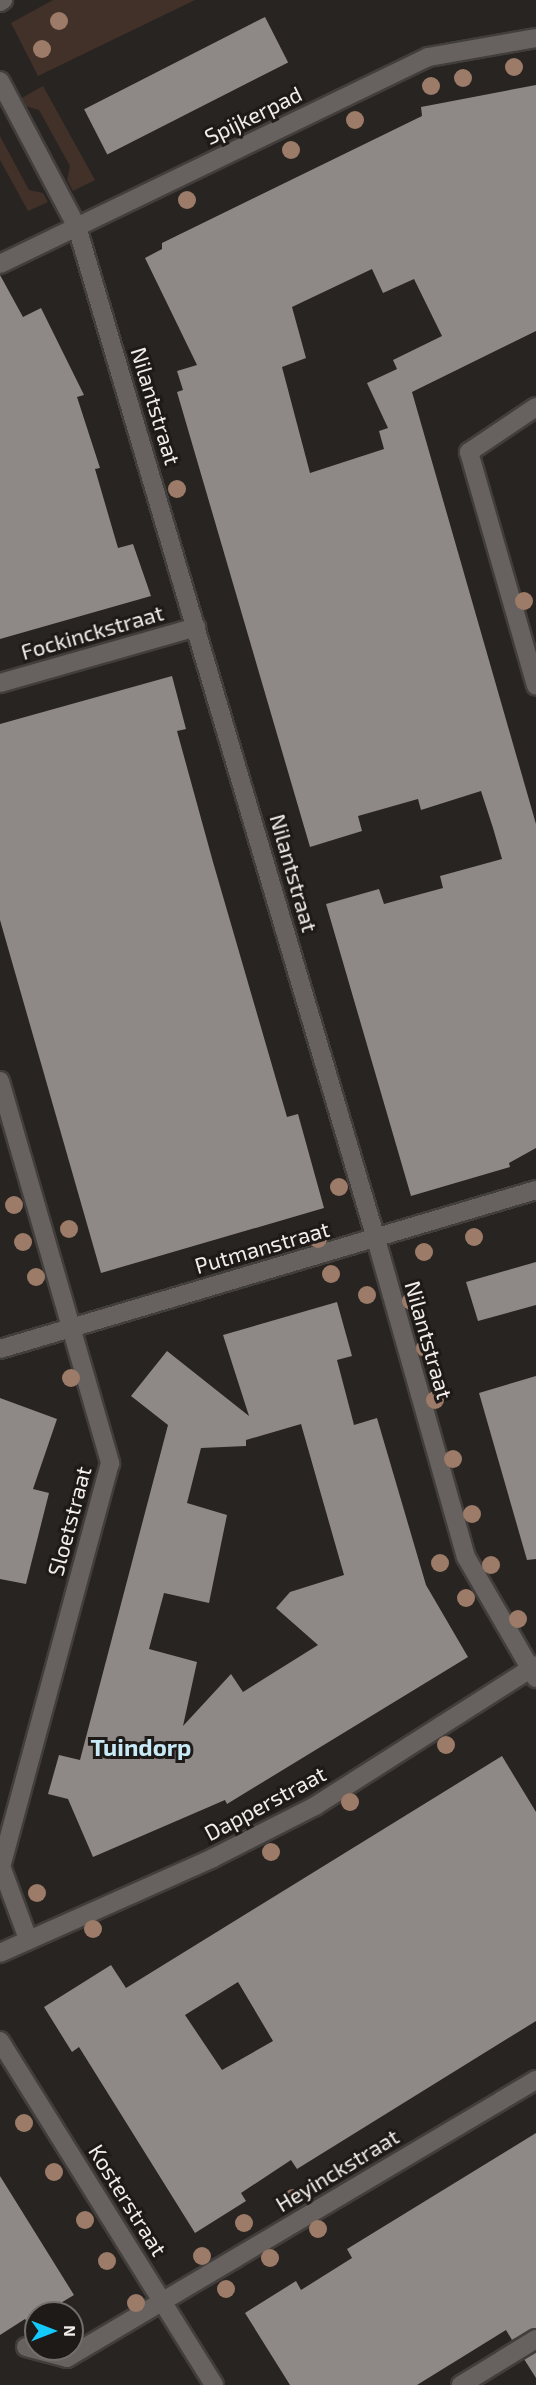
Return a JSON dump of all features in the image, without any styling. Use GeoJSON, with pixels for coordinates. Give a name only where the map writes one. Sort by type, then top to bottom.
{"type":"FeatureCollection","features":[{"type":"Feature","properties":{"kind":"street","name":"Spijkerpad"},"geometry":{"type":"LineString","coordinates":[[0,264],[428,57],[536,38]]}},
{"type":"Feature","properties":{"kind":"street","name":"Nilantstraat"},"geometry":{"type":"LineString","coordinates":[[0,81],[77,227],[376,1239],[466,1557],[534,1670]]}},
{"type":"Feature","properties":{"kind":"street"},"geometry":{"type":"LineString","coordinates":[[536,407],[469,452],[536,686]]}},
{"type":"Feature","properties":{"kind":"street","name":"Fockinckstraat"},"geometry":{"type":"LineString","coordinates":[[0,683],[196,627]]}},
{"type":"Feature","properties":{"kind":"street","name":"Sloetstraat"},"geometry":{"type":"LineString","coordinates":[[0,1081],[110,1463],[1,1866],[28,1939]]}},
{"type":"Feature","properties":{"kind":"street","name":"Putmanstraat"},"geometry":{"type":"LineString","coordinates":[[0,1349],[536,1190]]}},
{"type":"Feature","properties":{"kind":"street","name":"Dapperstraat"},"geometry":{"type":"LineString","coordinates":[[0,1953],[213,1858],[315,1806],[534,1670]]}},
{"type":"Feature","properties":{"kind":"street","name":"Kosterstraat"},"geometry":{"type":"LineString","coordinates":[[0,2041],[214,2385]]}},
{"type":"Feature","properties":{"kind":"street","name":"Heyinckstraat"},"geometry":{"type":"LineString","coordinates":[[84,2348],[536,2080]]}},
{"type":"Feature","properties":{"kind":"street"},"geometry":{"type":"LineString","coordinates":[[461,2385],[536,2339]]}},
{"type":"Feature","properties":{"kind":"shaded area"},"geometry":{"type":"Polygon","coordinates":[[[53,0],[195,0],[38,76],[11,23],[53,0]]]}},
{"type":"Feature","properties":{"kind":"shaded area"},"geometry":{"type":"Polygon","coordinates":[[[43,86],[95,180],[73,191],[67,180],[70,166],[39,110],[25,106],[20,99],[43,86]]]}},
{"type":"Feature","properties":{"kind":"shaded area"},"geometry":{"type":"Polygon","coordinates":[[[0,136],[29,190],[43,193],[48,202],[28,211],[0,160],[0,136]]]}},
{"type":"Feature","properties":{"kind":"building"},"geometry":{"type":"Polygon","coordinates":[[[265,17],[288,62],[107,155],[84,109],[265,17]]]}},
{"type":"Feature","properties":{"kind":"building"},"geometry":{"type":"Polygon","coordinates":[[[536,85],[536,331],[412,392],[536,824],[536,1148],[509,1163],[510,1167],[411,1196],[326,904],[379,889],[384,904],[443,888],[440,876],[502,859],[481,791],[421,810],[418,799],[358,816],[362,831],[310,847],[177,392],[183,390],[177,371],[197,365],[145,258],[162,249],[162,243],[422,116],[421,107],[536,85]],[[372,269],[292,307],[306,358],[282,367],[310,473],[384,449],[379,431],[388,428],[367,383],[397,369],[393,360],[442,336],[414,279],[383,293],[372,269]]]}},
{"type":"Feature","properties":{"kind":"building"},"geometry":{"type":"Polygon","coordinates":[[[0,275],[23,317],[41,308],[84,395],[77,397],[100,468],[95,469],[118,548],[133,544],[151,596],[0,639],[0,275]]]}},
{"type":"Feature","properties":{"kind":"building"},"geometry":{"type":"Polygon","coordinates":[[[172,676],[186,729],[177,731],[213,862],[287,1117],[298,1114],[324,1208],[101,1273],[0,920],[0,724],[172,676]]]}},
{"type":"Feature","properties":{"kind":"building"},"geometry":{"type":"Polygon","coordinates":[[[536,1262],[536,1305],[478,1321],[466,1282],[536,1262]]]}},
{"type":"Feature","properties":{"kind":"building"},"geometry":{"type":"Polygon","coordinates":[[[337,1302],[352,1356],[337,1360],[354,1425],[377,1418],[426,1585],[468,1657],[227,1804],[225,1800],[93,1857],[68,1799],[48,1794],[59,1755],[80,1760],[168,1425],[131,1396],[167,1351],[249,1416],[223,1335],[337,1302]],[[301,1424],[246,1440],[246,1446],[201,1448],[187,1503],[227,1515],[209,1603],[164,1593],[149,1649],[197,1662],[183,1726],[231,1674],[243,1692],[318,1645],[276,1608],[290,1592],[344,1575],[301,1424]]]}},
{"type":"Feature","properties":{"kind":"building"},"geometry":{"type":"Polygon","coordinates":[[[536,1376],[536,1559],[527,1560],[479,1393],[536,1376]]]}},
{"type":"Feature","properties":{"kind":"building"},"geometry":{"type":"Polygon","coordinates":[[[0,1398],[57,1419],[33,1489],[49,1493],[26,1584],[0,1579],[0,1398]]]}},
{"type":"Feature","properties":{"kind":"building"},"geometry":{"type":"Polygon","coordinates":[[[502,1756],[536,1812],[536,2021],[297,2169],[291,2160],[241,2193],[246,2201],[195,2233],[79,2047],[72,2052],[44,2007],[111,1965],[126,1988],[502,1756]],[[238,1982],[185,2015],[222,2070],[273,2041],[238,1982]]]}},
{"type":"Feature","properties":{"kind":"building"},"geometry":{"type":"Polygon","coordinates":[[[536,2133],[536,2328],[512,2340],[506,2330],[417,2385],[290,2385],[245,2313],[296,2281],[301,2290],[352,2258],[347,2249],[536,2133]]]}},
{"type":"Feature","properties":{"kind":"building"},"geometry":{"type":"Polygon","coordinates":[[[0,2176],[74,2295],[64,2301],[24,2301],[24,2320],[0,2335],[0,2176]]]}},
{"type":"Feature","properties":{"kind":"building"},"geometry":{"type":"Polygon","coordinates":[[[536,2352],[536,2378],[524,2359],[536,2352]]]}},
{"type":"Feature","properties":{"kind":"district","name":"Tuindorp"},"geometry":{"type":"Point","coordinates":[141,1747]}}]}
